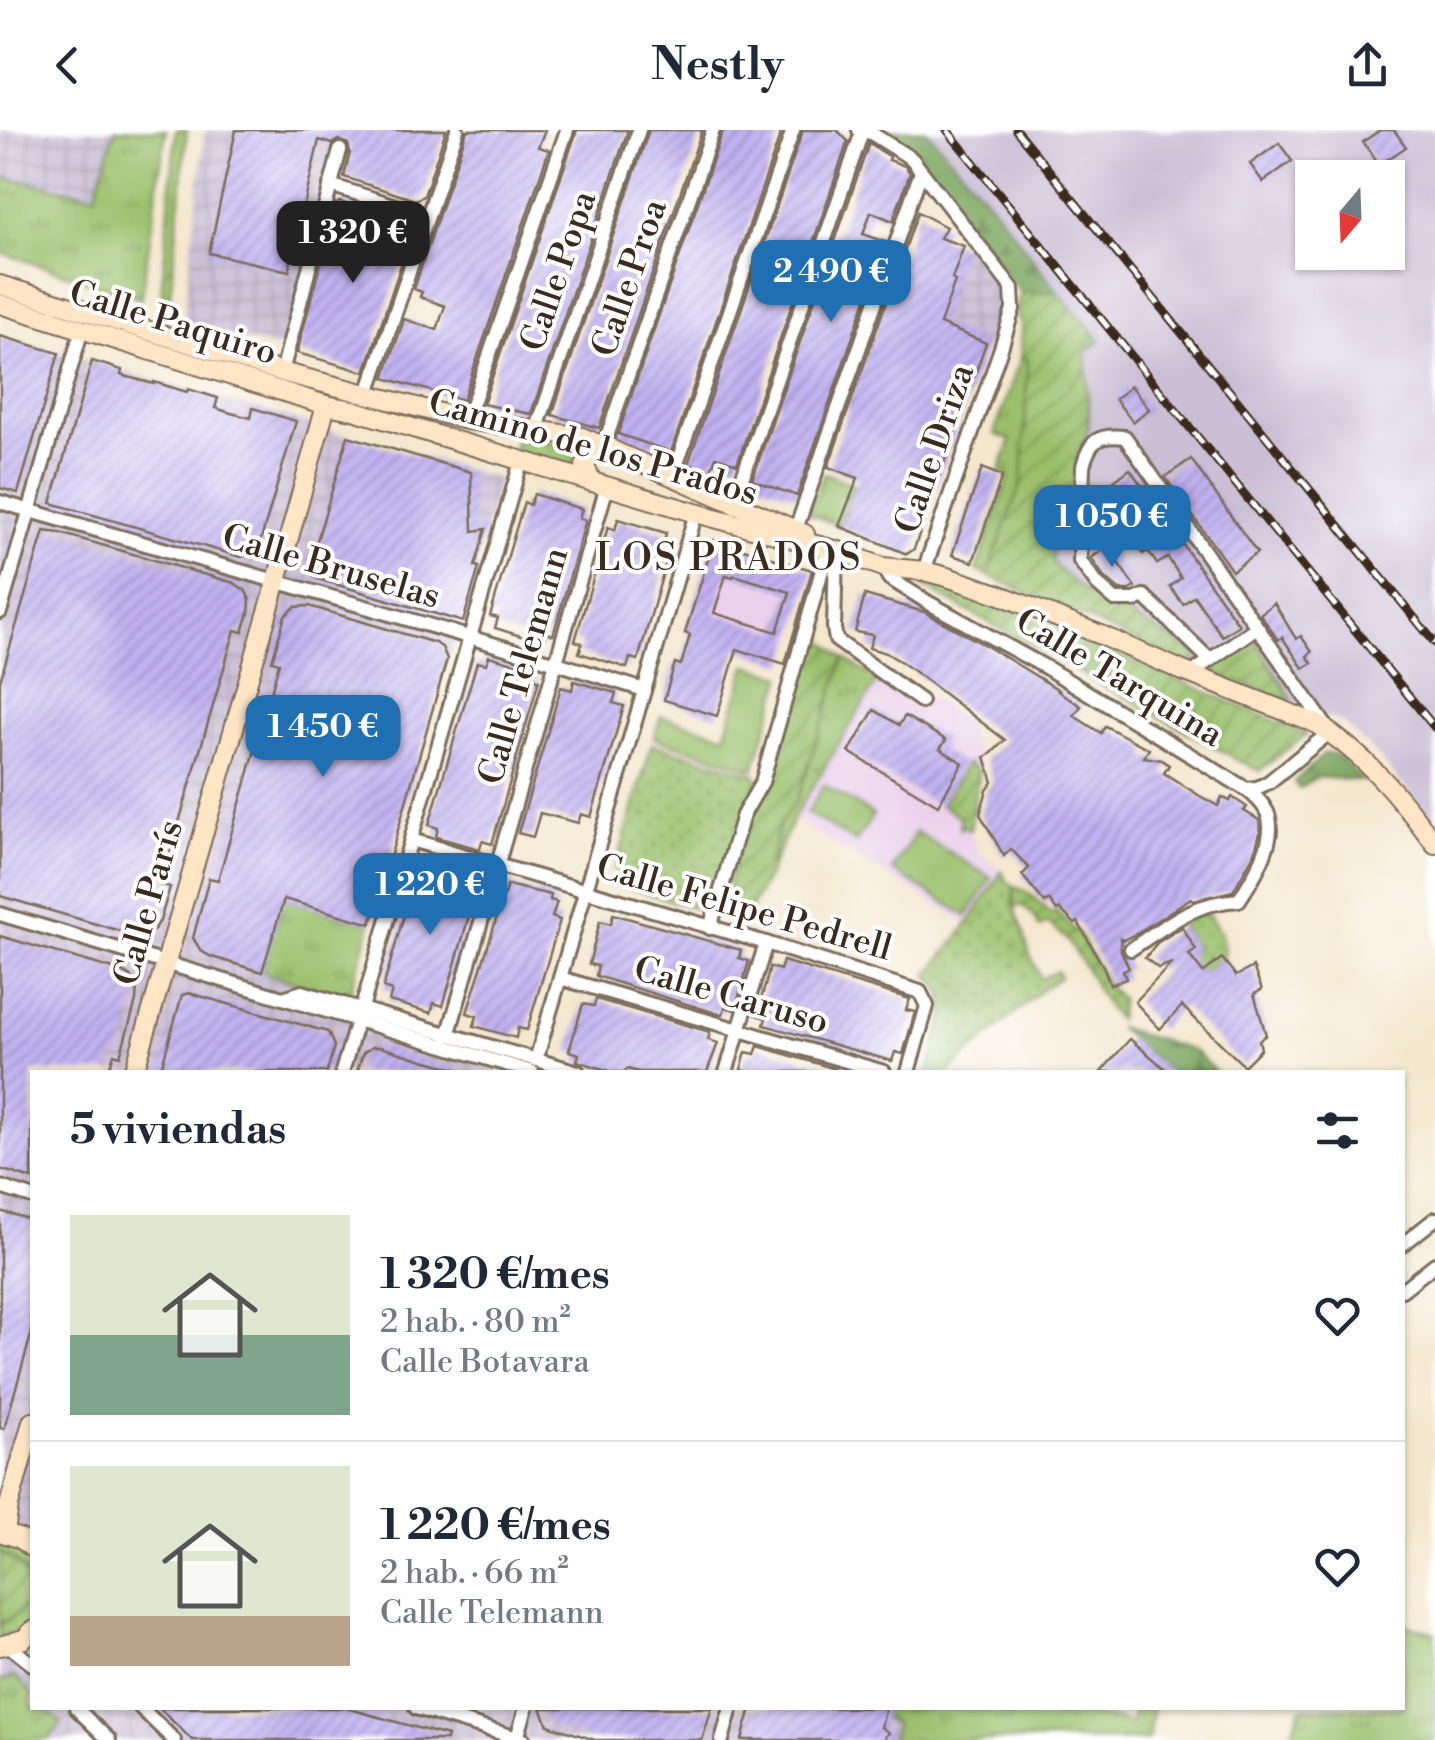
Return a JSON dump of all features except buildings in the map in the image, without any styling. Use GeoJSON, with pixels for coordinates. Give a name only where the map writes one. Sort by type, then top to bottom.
{"type":"FeatureCollection","features":[{"type":"Feature","properties":{"kind":"main road","name":"Calle Paquiro"},"geometry":{"type":"LineString","coordinates":[[0,285],[306,378]]}},
{"type":"Feature","properties":{"kind":"main road","name":"Calle Paquiro"},"geometry":{"type":"LineString","coordinates":[[0,304],[326,405]]}},
{"type":"Feature","properties":{"kind":"main road","name":"Camino de los Prados"},"geometry":{"type":"LineString","coordinates":[[306,378],[467,420],[582,437],[796,529],[835,550]]}},
{"type":"Feature","properties":{"kind":"main road"},"geometry":{"type":"LineString","coordinates":[[306,378],[326,405],[364,392]]}},
{"type":"Feature","properties":{"kind":"main road","name":"Camino de los Prados"},"geometry":{"type":"LineString","coordinates":[[326,405],[883,567],[924,570],[1102,635],[1298,715],[1330,732],[1369,764],[1435,844]]}},
{"type":"Feature","properties":{"kind":"main road","name":"Calle París"},"geometry":{"type":"LineString","coordinates":[[135,1070],[326,405]]}},
{"type":"Feature","properties":{"kind":"main road"},"geometry":{"type":"LineString","coordinates":[[599,484],[584,466],[590,453],[607,447]]}},
{"type":"Feature","properties":{"kind":"main road"},"geometry":{"type":"LineString","coordinates":[[648,498],[660,493],[665,472]]}},
{"type":"Feature","properties":{"kind":"main road"},"geometry":{"type":"LineString","coordinates":[[30,1429],[2,1532],[30,1546]]}},
{"type":"Feature","properties":{"kind":"main road"},"geometry":{"type":"LineString","coordinates":[[4,1646],[30,1633]]}},
{"type":"Feature","properties":{"kind":"street"},"geometry":{"type":"LineString","coordinates":[[364,392],[457,130]]}},
{"type":"Feature","properties":{"kind":"street"},"geometry":{"type":"LineString","coordinates":[[467,420],[567,130]]}},
{"type":"Feature","properties":{"kind":"street","name":"Calle Popa"},"geometry":{"type":"LineString","coordinates":[[536,431],[639,130]]}},
{"type":"Feature","properties":{"kind":"street","name":"Calle Proa"},"geometry":{"type":"LineString","coordinates":[[607,447],[713,130]]}},
{"type":"Feature","properties":{"kind":"street"},"geometry":{"type":"LineString","coordinates":[[665,472],[792,130]]}},
{"type":"Feature","properties":{"kind":"street"},"geometry":{"type":"LineString","coordinates":[[734,502],[861,131],[871,132],[912,159],[921,172],[796,529]]}},
{"type":"Feature","properties":{"kind":"street"},"geometry":{"type":"LineString","coordinates":[[282,372],[340,150]]}},
{"type":"Feature","properties":{"kind":"street","name":"Calle Driza"},"geometry":{"type":"LineString","coordinates":[[921,172],[1012,288],[1006,331],[924,570]]}},
{"type":"Feature","properties":{"kind":"street"},"geometry":{"type":"LineString","coordinates":[[330,186],[427,216]]}},
{"type":"Feature","properties":{"kind":"street"},"geometry":{"type":"LineString","coordinates":[[0,612],[82,328]]}},
{"type":"Feature","properties":{"kind":"street"},"geometry":{"type":"LineString","coordinates":[[1210,660],[1144,596],[1115,600],[1080,561],[1083,466],[1095,441],[1109,435],[1125,437],[1330,732],[1269,782],[1246,788]]}},
{"type":"Feature","properties":{"kind":"street"},"geometry":{"type":"LineString","coordinates":[[343,1070],[521,462]]}},
{"type":"Feature","properties":{"kind":"street","name":"Calle Telemann"},"geometry":{"type":"LineString","coordinates":[[448,1036],[556,664],[599,484]]}},
{"type":"Feature","properties":{"kind":"street","name":"Calle Bruselas"},"geometry":{"type":"LineString","coordinates":[[0,502],[644,690]]}},
{"type":"Feature","properties":{"kind":"street"},"geometry":{"type":"LineString","coordinates":[[531,1069],[696,513]]}},
{"type":"Feature","properties":{"kind":"street"},"geometry":{"type":"LineString","coordinates":[[835,550],[836,640],[921,701]]}},
{"type":"Feature","properties":{"kind":"street"},"geometry":{"type":"LineString","coordinates":[[710,928],[743,815],[762,782],[835,550]]}},
{"type":"Feature","properties":{"kind":"street","name":"Calle Tarquina"},"geometry":{"type":"LineString","coordinates":[[883,567],[889,578],[929,603],[1047,668],[1260,800],[1269,816],[1270,831],[1239,900],[1195,908],[1131,949]]}},
{"type":"Feature","properties":{"kind":"street"},"geometry":{"type":"LineString","coordinates":[[1191,674],[1257,628]]}},
{"type":"Feature","properties":{"kind":"street","name":"Calle Felipe Pedrell"},"geometry":{"type":"LineString","coordinates":[[411,840],[920,992],[927,1006],[909,1070]]}},
{"type":"Feature","properties":{"kind":"street"},"geometry":{"type":"LineString","coordinates":[[0,914],[281,998],[302,992],[359,1016],[531,1069]]}},
{"type":"Feature","properties":{"kind":"street"},"geometry":{"type":"LineString","coordinates":[[727,1070],[766,943]]}},
{"type":"Feature","properties":{"kind":"street","name":"Calle Caruso"},"geometry":{"type":"LineString","coordinates":[[560,978],[877,1070]]}},
{"type":"Feature","properties":{"kind":"street"},"geometry":{"type":"LineString","coordinates":[[359,1016],[448,1036],[531,1069]]}},
{"type":"Feature","properties":{"kind":"street"},"geometry":{"type":"LineString","coordinates":[[0,1187],[30,1196]]}},
{"type":"Feature","properties":{"kind":"street"},"geometry":{"type":"LineString","coordinates":[[1405,1243],[1435,1220]]}},
{"type":"Feature","properties":{"kind":"street"},"geometry":{"type":"LineString","coordinates":[[1405,1288],[1435,1264]]}},
{"type":"Feature","properties":{"kind":"street"},"geometry":{"type":"LineString","coordinates":[[4,1646],[30,1663]]}},
{"type":"Feature","properties":{"kind":"street"},"geometry":{"type":"LineString","coordinates":[[78,1710],[109,1740]]}},
{"type":"Feature","properties":{"kind":"street"},"geometry":{"type":"LineString","coordinates":[[143,1710],[174,1740]]}},
{"type":"Feature","properties":{"kind":"street"},"geometry":{"type":"LineString","coordinates":[[423,1710],[520,1739],[526,1710]]}},
{"type":"Feature","properties":{"kind":"street"},"geometry":{"type":"LineString","coordinates":[[722,1740],[730,1710]]}},
{"type":"Feature","properties":{"kind":"shaded area"},"geometry":{"type":"Polygon","coordinates":[[[0,130],[114,130],[73,275],[0,252],[0,130]]]}},
{"type":"Feature","properties":{"kind":"shaded area"},"geometry":{"type":"Polygon","coordinates":[[[205,130],[342,130],[284,350],[183,324],[205,130]]]}},
{"type":"Feature","properties":{"kind":"shaded area"},"geometry":{"type":"Polygon","coordinates":[[[926,130],[1435,130],[1435,823],[1378,756],[1343,723],[1185,663],[987,575],[1017,500],[1028,360],[1021,357],[1021,324],[1015,310],[1021,293],[1057,291],[993,206],[926,130]]]}},
{"type":"Feature","properties":{"kind":"shaded area"},"geometry":{"type":"Polygon","coordinates":[[[966,242],[1004,295],[950,448],[845,408],[896,261],[951,279],[966,242]]]}},
{"type":"Feature","properties":{"kind":"shaded area"},"geometry":{"type":"Polygon","coordinates":[[[0,336],[499,479],[463,622],[447,659],[344,1009],[550,1070],[30,1070],[30,1710],[885,1710],[883,1719],[896,1723],[891,1740],[0,1740],[0,336]]]}},
{"type":"Feature","properties":{"kind":"shaded area"},"geometry":{"type":"Polygon","coordinates":[[[714,540],[816,571],[786,665],[685,633],[714,540]]]}},
{"type":"Feature","properties":{"kind":"shaded area"},"geometry":{"type":"Polygon","coordinates":[[[879,678],[916,708],[925,694],[964,720],[980,761],[971,837],[979,852],[1002,871],[968,924],[793,819],[879,678]]]}},
{"type":"Feature","properties":{"kind":"green space"},"geometry":{"type":"Polygon","coordinates":[[[115,130],[166,130],[141,299],[0,252],[0,177],[95,195],[115,130]]]}},
{"type":"Feature","properties":{"kind":"green space"},"geometry":{"type":"Polygon","coordinates":[[[176,130],[187,130],[170,296],[161,295],[176,130]]]}},
{"type":"Feature","properties":{"kind":"green space"},"geometry":{"type":"Polygon","coordinates":[[[880,130],[926,130],[993,206],[1058,292],[1021,293],[916,158],[880,130]]]}},
{"type":"Feature","properties":{"kind":"green space"},"geometry":{"type":"Polygon","coordinates":[[[1058,292],[1100,340],[1086,352],[1089,423],[1078,461],[1075,503],[1059,523],[1052,544],[1052,561],[1079,587],[1186,647],[1197,655],[1196,661],[1185,663],[987,575],[1022,481],[1028,360],[1021,357],[1021,324],[1015,310],[1021,293],[1058,292]]]}},
{"type":"Feature","properties":{"kind":"green space"},"geometry":{"type":"Polygon","coordinates":[[[1021,357],[1028,359],[1022,481],[987,575],[976,570],[1009,475],[1000,471],[1011,440],[994,434],[1021,357]]]}},
{"type":"Feature","properties":{"kind":"green space"},"geometry":{"type":"Polygon","coordinates":[[[516,438],[582,447],[574,459],[574,468],[513,450],[516,438]]]}},
{"type":"Feature","properties":{"kind":"green space"},"geometry":{"type":"Polygon","coordinates":[[[824,473],[855,485],[839,526],[808,513],[824,473]]]}},
{"type":"Feature","properties":{"kind":"green space"},"geometry":{"type":"Polygon","coordinates":[[[826,577],[824,641],[844,658],[797,800],[779,825],[769,873],[750,909],[751,922],[726,914],[723,901],[748,817],[767,784],[826,577]]]}},
{"type":"Feature","properties":{"kind":"green space"},"geometry":{"type":"Polygon","coordinates":[[[925,579],[1022,614],[1307,734],[1259,771],[922,586],[925,579]]]}},
{"type":"Feature","properties":{"kind":"green space"},"geometry":{"type":"Polygon","coordinates":[[[1255,640],[1292,699],[1289,701],[1216,674],[1215,666],[1255,640]]]}},
{"type":"Feature","properties":{"kind":"green space"},"geometry":{"type":"Polygon","coordinates":[[[844,658],[878,680],[793,819],[769,873],[779,825],[797,800],[844,658]]]}},
{"type":"Feature","properties":{"kind":"green space"},"geometry":{"type":"Polygon","coordinates":[[[747,665],[783,676],[754,769],[654,738],[661,716],[725,735],[747,665]]]}},
{"type":"Feature","properties":{"kind":"green space"},"geometry":{"type":"Polygon","coordinates":[[[652,744],[755,774],[758,780],[710,913],[623,886],[627,873],[615,870],[652,744]]]}},
{"type":"Feature","properties":{"kind":"green space"},"geometry":{"type":"Polygon","coordinates":[[[1325,753],[1335,754],[1364,781],[1316,777],[1299,789],[1294,782],[1325,753]]]}},
{"type":"Feature","properties":{"kind":"green space"},"geometry":{"type":"Polygon","coordinates":[[[967,763],[979,771],[970,830],[963,826],[960,829],[960,817],[941,805],[967,763]]]}},
{"type":"Feature","properties":{"kind":"green space"},"geometry":{"type":"Polygon","coordinates":[[[824,785],[873,815],[856,842],[807,813],[824,785]]]}},
{"type":"Feature","properties":{"kind":"green space"},"geometry":{"type":"Polygon","coordinates":[[[916,832],[991,878],[967,916],[892,870],[916,832]]]}},
{"type":"Feature","properties":{"kind":"green space"},"geometry":{"type":"Polygon","coordinates":[[[1002,871],[1014,886],[1013,904],[1041,979],[1057,971],[1060,977],[950,1070],[929,1070],[945,1013],[942,992],[928,975],[968,924],[1002,871]]]}},
{"type":"Feature","properties":{"kind":"green space"},"geometry":{"type":"Polygon","coordinates":[[[1014,886],[1029,893],[1051,913],[1056,911],[1079,934],[1108,987],[1121,999],[1118,1020],[1060,933],[1048,923],[1039,927],[1022,905],[1015,907],[1014,886]]]}},
{"type":"Feature","properties":{"kind":"green space"},"geometry":{"type":"Polygon","coordinates":[[[284,899],[371,924],[350,992],[341,996],[262,972],[284,899]]]}},
{"type":"Feature","properties":{"kind":"green space"},"geometry":{"type":"Polygon","coordinates":[[[1208,914],[1221,934],[1225,955],[1203,973],[1184,959],[1196,949],[1180,925],[1197,915],[1208,914]]]}},
{"type":"Feature","properties":{"kind":"green space"},"geometry":{"type":"Polygon","coordinates":[[[1117,1027],[1194,1051],[1214,1070],[1167,1070],[1117,1027]]]}},
{"type":"Feature","properties":{"kind":"green space"},"geometry":{"type":"Polygon","coordinates":[[[0,1540],[30,1557],[30,1621],[22,1630],[0,1639],[0,1623],[21,1607],[29,1582],[21,1566],[0,1553],[0,1540]]]}},
{"type":"Feature","properties":{"kind":"green space"},"geometry":{"type":"Polygon","coordinates":[[[0,1553],[21,1568],[28,1589],[22,1609],[0,1623],[0,1553]]]}},
{"type":"Feature","properties":{"kind":"green space"},"geometry":{"type":"Polygon","coordinates":[[[1405,1625],[1435,1633],[1435,1740],[1289,1740],[1300,1710],[1405,1710],[1405,1625]]]}},
{"type":"Feature","properties":{"kind":"green space"},"geometry":{"type":"Polygon","coordinates":[[[16,1677],[30,1692],[30,1710],[48,1710],[62,1724],[47,1740],[0,1740],[0,1681],[16,1677]]]}},
{"type":"Feature","properties":{"kind":"green space"},"geometry":{"type":"Polygon","coordinates":[[[885,1710],[1066,1710],[1131,1723],[1134,1710],[1153,1710],[1148,1740],[891,1740],[896,1723],[883,1719],[885,1710]]]}},
{"type":"Feature","properties":{"kind":"railway"},"geometry":{"type":"LineString","coordinates":[[947,130],[1435,728]]}},
{"type":"Feature","properties":{"kind":"railway"},"geometry":{"type":"LineString","coordinates":[[1016,130],[1435,643]]}},
{"type":"Feature","properties":{"kind":"district","name":"LOS PRADOS"},"geometry":{"type":"Point","coordinates":[729,558]}}]}
